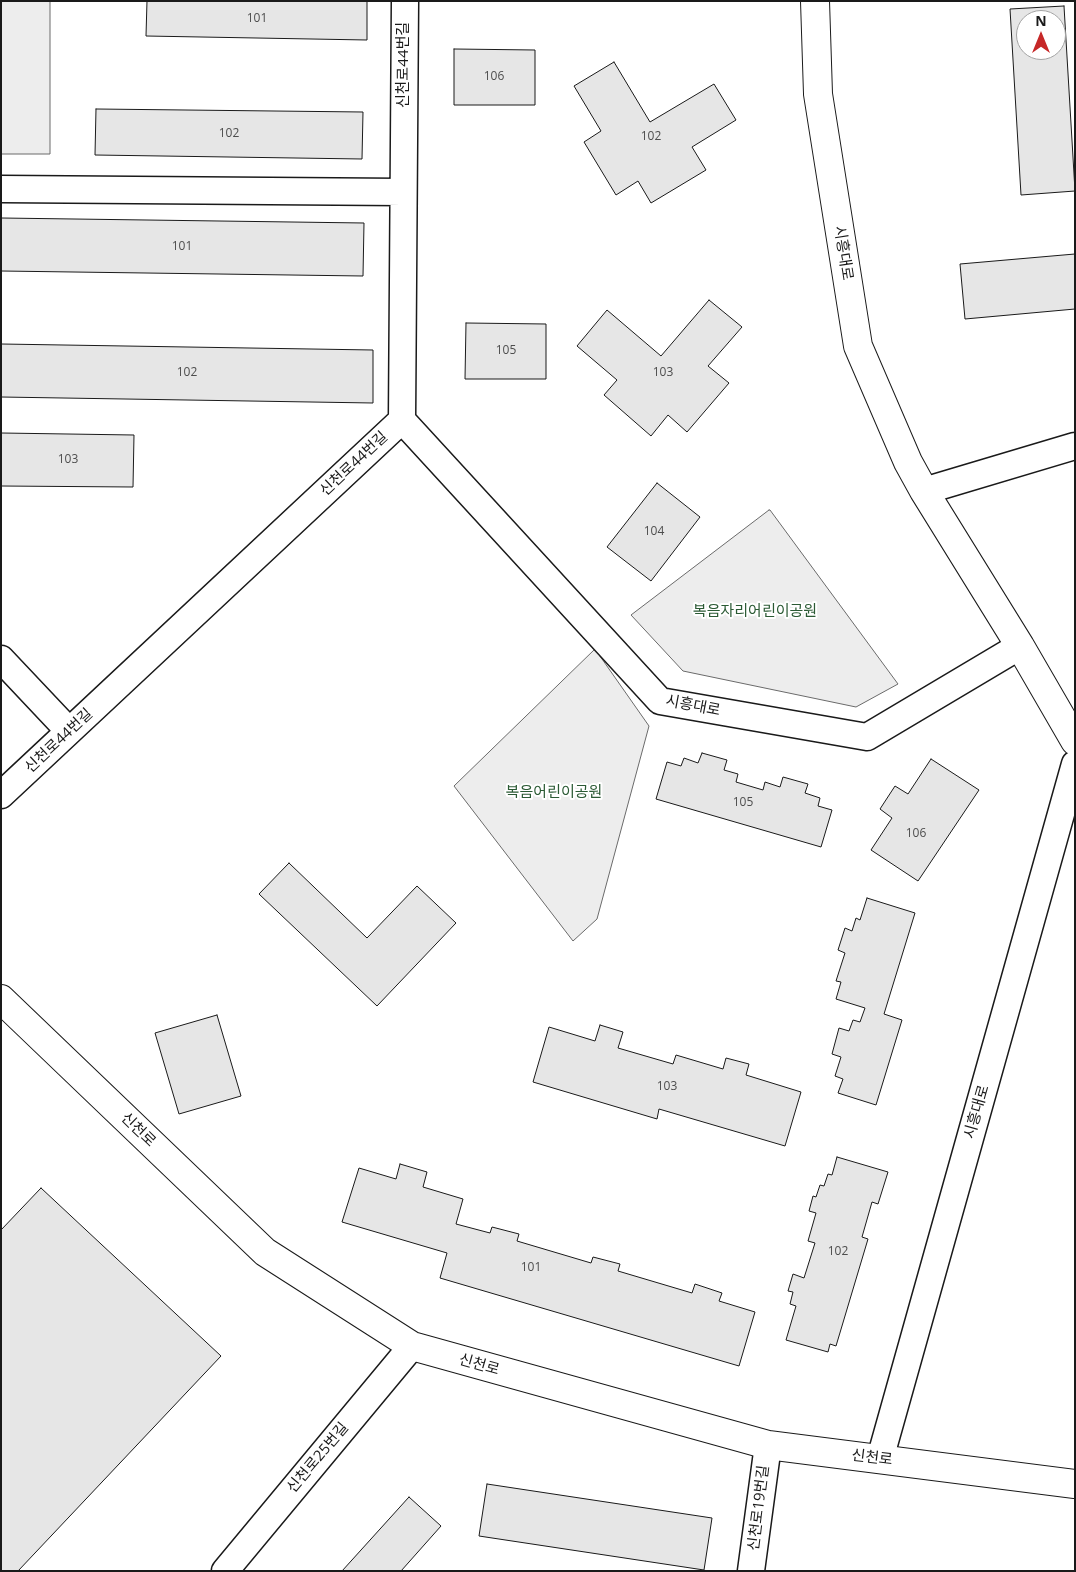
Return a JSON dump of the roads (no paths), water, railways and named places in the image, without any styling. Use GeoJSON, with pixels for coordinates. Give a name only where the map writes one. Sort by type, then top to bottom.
{"type":"FeatureCollection","features":[{"type":"Feature","properties":{"kind":"street","name":"신천로44번길"},"geometry":{"type":"LineString","coordinates":[[1,795],[402,420],[405,1]]}},
{"type":"Feature","properties":{"kind":"street","name":"시흥대로"},"geometry":{"type":"LineString","coordinates":[[815,1],[818,94],[858,346],[908,462],[1020,646],[1075,741]]}},
{"type":"Feature","properties":{"kind":"street"},"geometry":{"type":"LineString","coordinates":[[1,188],[403,192]]}},
{"type":"Feature","properties":{"kind":"street","name":"시흥대로"},"geometry":{"type":"LineString","coordinates":[[402,420],[660,701],[866,737],[1020,646]]}},
{"type":"Feature","properties":{"kind":"street"},"geometry":{"type":"LineString","coordinates":[[924,491],[1075,446]]}},
{"type":"Feature","properties":{"kind":"street"},"geometry":{"type":"LineString","coordinates":[[1,659],[69,731]]}},
{"type":"Feature","properties":{"kind":"street","name":"시흥대로"},"geometry":{"type":"LineString","coordinates":[[880,1459],[1075,764]]}},
{"type":"Feature","properties":{"kind":"street","name":"신천로"},"geometry":{"type":"LineString","coordinates":[[1,999],[265,1252],[412,1346],[768,1445],[1075,1484]]}},
{"type":"Feature","properties":{"kind":"street","name":"신천로25번길"},"geometry":{"type":"LineString","coordinates":[[225,1571],[412,1346]]}},
{"type":"Feature","properties":{"kind":"street","name":"신천로19번길"},"geometry":{"type":"LineString","coordinates":[[751,1571],[768,1445]]}},
{"type":"Feature","properties":{"kind":"park label","name":"복음자리어린이공원"},"geometry":{"type":"Point","coordinates":[755,612]}},
{"type":"Feature","properties":{"kind":"park label","name":"복음어린이공원"},"geometry":{"type":"Point","coordinates":[554,793]}}]}
